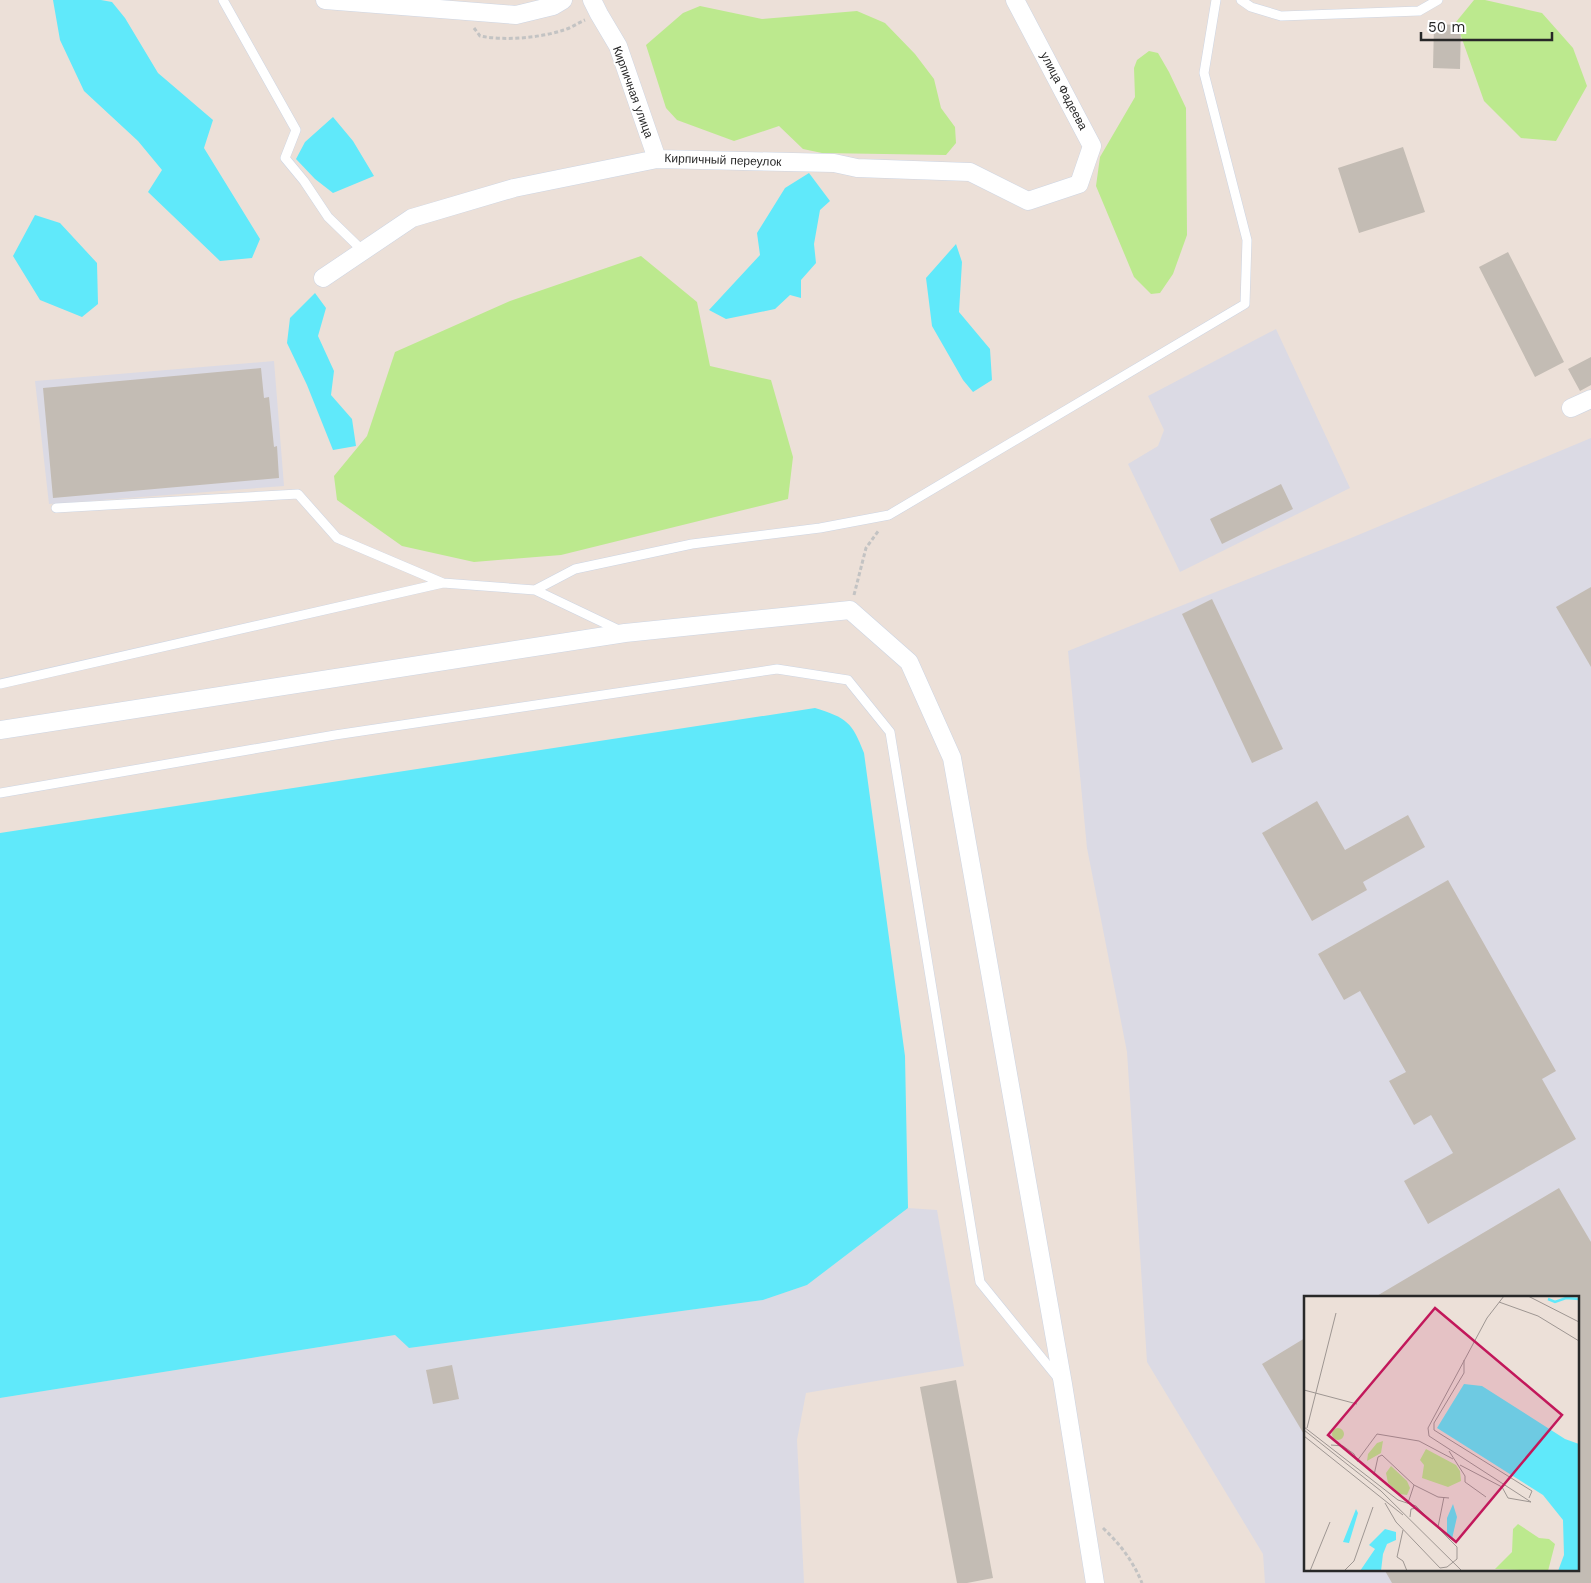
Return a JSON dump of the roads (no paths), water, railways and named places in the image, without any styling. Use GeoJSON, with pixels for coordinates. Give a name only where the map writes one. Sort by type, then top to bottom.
{"type":"FeatureCollection","features":[{"type":"Feature","properties":{"kind":"street"},"geometry":{"type":"LineString","coordinates":[[325,0],[516,16],[553,6],[563,0]]}},
{"type":"Feature","properties":{"kind":"street"},"geometry":{"type":"LineString","coordinates":[[482,13],[503,0]]}},
{"type":"Feature","properties":{"kind":"street","name":"Кирпичная улица"},"geometry":{"type":"LineString","coordinates":[[592,0],[618,46],[657,159]]}},
{"type":"Feature","properties":{"kind":"street","name":"улица Фадеева"},"geometry":{"type":"LineString","coordinates":[[1015,0],[1092,146],[1079,184]]}},
{"type":"Feature","properties":{"kind":"street","name":"Кирпичный переулок"},"geometry":{"type":"LineString","coordinates":[[323,278],[412,218],[514,188],[657,159],[834,163],[857,168],[970,172],[1028,201],[1079,184]]}},
{"type":"Feature","properties":{"kind":"street"},"geometry":{"type":"LineString","coordinates":[[1571,408],[1591,399]]}},
{"type":"Feature","properties":{"kind":"street"},"geometry":{"type":"LineString","coordinates":[[0,730],[625,633],[850,610],[909,662],[952,758],[1063,1384],[1095,1583]]}},
{"type":"Feature","properties":{"kind":"lane"},"geometry":{"type":"LineString","coordinates":[[223,0],[296,130],[285,158],[304,181],[328,217],[363,251]]}},
{"type":"Feature","properties":{"kind":"lane"},"geometry":{"type":"LineString","coordinates":[[535,590],[575,570],[682,546],[820,528],[889,515],[1245,304],[1247,240],[1204,73],[1216,0]]}},
{"type":"Feature","properties":{"kind":"lane"},"geometry":{"type":"LineString","coordinates":[[1241,0],[1251,7],[1281,16],[1419,11],[1438,0]]}},
{"type":"Feature","properties":{"kind":"lane"},"geometry":{"type":"LineString","coordinates":[[56,508],[298,494],[337,538],[443,583]]}},
{"type":"Feature","properties":{"kind":"lane"},"geometry":{"type":"LineString","coordinates":[[0,684],[443,583],[535,590],[625,633]]}},
{"type":"Feature","properties":{"kind":"lane"},"geometry":{"type":"LineString","coordinates":[[0,793],[335,735],[777,668],[848,680],[890,732],[980,1282],[1063,1384]]}},
{"type":"Feature","properties":{"kind":"water"},"geometry":{"type":"Polygon","coordinates":[[[53,0],[101,0],[112,2],[125,18],[158,73],[213,120],[204,148],[260,239],[252,258],[220,261],[148,192],[162,170],[138,141],[84,91],[60,40],[53,0]]]}},
{"type":"Feature","properties":{"kind":"water"},"geometry":{"type":"Polygon","coordinates":[[[333,117],[353,141],[374,176],[333,193],[315,179],[296,159],[305,142],[333,117]]]}},
{"type":"Feature","properties":{"kind":"water"},"geometry":{"type":"Polygon","coordinates":[[[809,173],[830,201],[820,210],[814,244],[816,263],[801,280],[801,298],[790,295],[775,309],[726,319],[709,310],[760,255],[757,233],[785,188],[809,173]]]}},
{"type":"Feature","properties":{"kind":"water"},"geometry":{"type":"Polygon","coordinates":[[[35,215],[60,223],[97,263],[98,304],[82,317],[40,300],[13,256],[35,215]]]}},
{"type":"Feature","properties":{"kind":"water"},"geometry":{"type":"Polygon","coordinates":[[[956,244],[962,262],[959,312],[990,349],[992,380],[973,392],[963,380],[932,326],[926,278],[956,244]]]}},
{"type":"Feature","properties":{"kind":"water"},"geometry":{"type":"Polygon","coordinates":[[[315,293],[326,308],[318,336],[334,371],[331,395],[352,419],[356,446],[333,450],[307,385],[287,343],[290,318],[315,293]]]}},
{"type":"Feature","properties":{"kind":"water"},"geometry":{"type":"Polygon","coordinates":[[[815,708],[841,718],[847,723],[856,734],[864,753],[905,1056],[908,1208],[807,1285],[763,1300],[409,1348],[395,1335],[0,1398],[0,833],[815,708]]]}}]}
